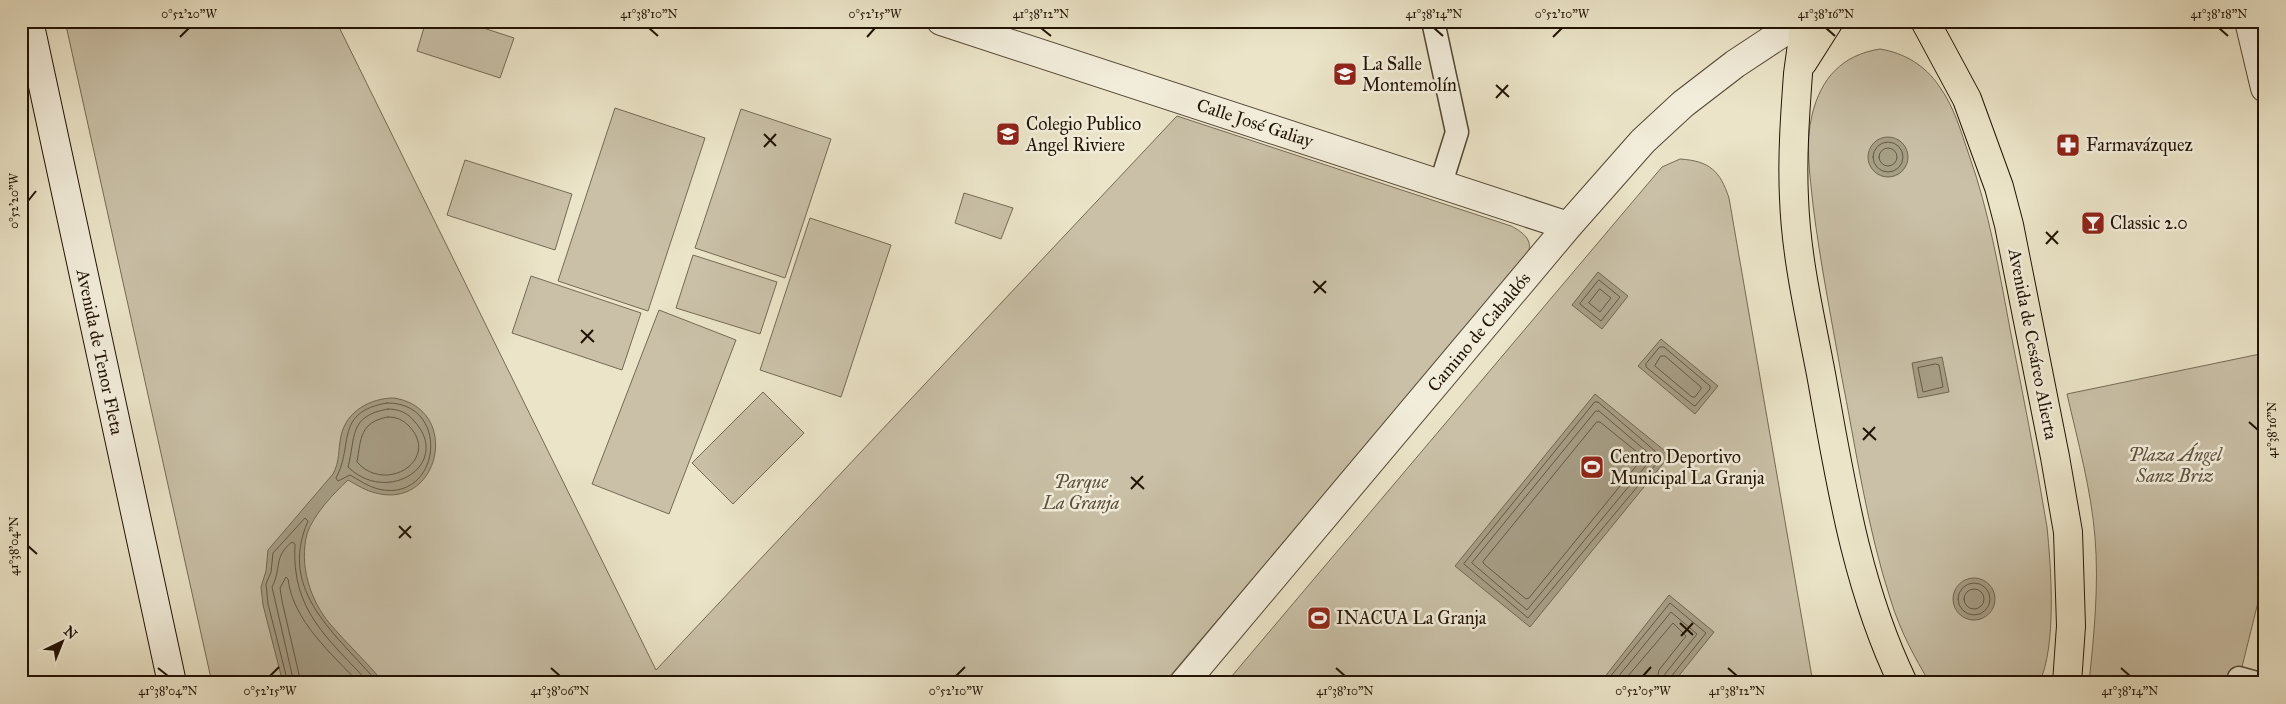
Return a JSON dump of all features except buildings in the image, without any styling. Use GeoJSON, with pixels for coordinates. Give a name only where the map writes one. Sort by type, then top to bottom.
{"type":"FeatureCollection","features":[{"type":"Feature","properties":{"kind":"main road","name":"Avenida de Cesáreo Alierta"},"geometry":{"type":"LineString","coordinates":[[1925,21],[1967,99],[1994,172],[2009,225],[2068,532],[2071,626],[2067,683]]}},
{"type":"Feature","properties":{"kind":"main road"},"geometry":{"type":"LineString","coordinates":[[1811,22],[1798,70],[1793,163],[1794,201],[1803,278],[1843,495],[1855,548],[1872,609],[1890,657],[1903,683]]}},
{"type":"Feature","properties":{"kind":"street","name":"Avenida de Tenor Fleta"},"geometry":{"type":"LineString","coordinates":[[29,21],[172,683]]}},
{"type":"Feature","properties":{"kind":"street","name":"Calle José Galiay"},"geometry":{"type":"LineString","coordinates":[[941,21],[973,28],[1568,226]]}},
{"type":"Feature","properties":{"kind":"street"},"geometry":{"type":"LineString","coordinates":[[1433,21],[1457,132],[1441,183]]}},
{"type":"Feature","properties":{"kind":"street"},"geometry":{"type":"LineString","coordinates":[[2249,21],[2265,88]]}},
{"type":"Feature","properties":{"kind":"street","name":"Camino de Cabaldós"},"geometry":{"type":"LineString","coordinates":[[1184,683],[1568,226],[1644,141],[1683,104],[1765,43],[1785,31],[1811,22]]}},
{"type":"Feature","properties":{"kind":"green space","name":"Parque La Granja"},"geometry":{"type":"Polygon","coordinates":[[[65,21],[336,21],[656,670],[1177,116],[1511,226],[1524,235],[1529,243],[1529,248],[1525,258],[1164,683],[212,683],[65,21]]]}},
{"type":"Feature","properties":{"kind":"green space"},"geometry":{"type":"Polygon","coordinates":[[[426,21],[462,21],[514,38],[500,78],[417,51],[426,21]]]}},
{"type":"Feature","properties":{"kind":"green space"},"geometry":{"type":"Polygon","coordinates":[[[1880,49],[1906,57],[1921,66],[1944,94],[1960,128],[1988,219],[2025,403],[2047,527],[2051,584],[2050,628],[2045,668],[2039,683],[1930,683],[1903,633],[1891,601],[1875,545],[1857,459],[1822,268],[1813,205],[1808,148],[1812,115],[1827,79],[1844,63],[1867,52],[1880,49]]]}},
{"type":"Feature","properties":{"kind":"green space"},"geometry":{"type":"Polygon","coordinates":[[[615,108],[705,138],[648,311],[558,281],[615,108]]]}},
{"type":"Feature","properties":{"kind":"green space"},"geometry":{"type":"Polygon","coordinates":[[[741,109],[831,139],[785,278],[695,248],[741,109]]]}},
{"type":"Feature","properties":{"kind":"green space","name":"Centro Deportivo Municipal La Granja"},"geometry":{"type":"Polygon","coordinates":[[[1680,159],[1699,162],[1712,169],[1722,181],[1729,198],[1813,683],[1226,683],[1662,167],[1680,159]]]}},
{"type":"Feature","properties":{"kind":"green space"},"geometry":{"type":"Polygon","coordinates":[[[465,160],[572,194],[555,250],[447,215],[465,160]]]}},
{"type":"Feature","properties":{"kind":"green space"},"geometry":{"type":"Polygon","coordinates":[[[964,193],[1013,208],[1001,239],[955,223],[964,193]]]}},
{"type":"Feature","properties":{"kind":"green space"},"geometry":{"type":"Polygon","coordinates":[[[810,218],[891,245],[841,397],[760,370],[810,218]]]}},
{"type":"Feature","properties":{"kind":"green space"},"geometry":{"type":"Polygon","coordinates":[[[693,255],[777,282],[760,334],[676,308],[693,255]]]}},
{"type":"Feature","properties":{"kind":"green space"},"geometry":{"type":"Polygon","coordinates":[[[531,276],[641,313],[622,370],[512,333],[531,276]]]}},
{"type":"Feature","properties":{"kind":"green space"},"geometry":{"type":"Polygon","coordinates":[[[659,310],[736,340],[669,514],[592,484],[659,310]]]}},
{"type":"Feature","properties":{"kind":"green space","name":"Plaza Ángel Sanz Briz"},"geometry":{"type":"Polygon","coordinates":[[[2265,353],[2265,574],[2238,683],[2089,683],[2096,592],[2095,537],[2087,483],[2067,394],[2265,353]]]}},
{"type":"Feature","properties":{"kind":"green space"},"geometry":{"type":"Polygon","coordinates":[[[763,392],[804,433],[733,504],[692,463],[763,392]]]}},
{"type":"Feature","properties":{"kind":"water"},"geometry":{"type":"Polygon","coordinates":[[[1892,137],[1899,140],[1905,146],[1908,157],[1907,165],[1899,174],[1892,177],[1884,177],[1877,174],[1869,165],[1868,153],[1871,146],[1880,138],[1892,137]]]}},
{"type":"Feature","properties":{"kind":"water"},"geometry":{"type":"Polygon","coordinates":[[[1598,272],[1628,296],[1602,329],[1572,305],[1598,272]]]}},
{"type":"Feature","properties":{"kind":"water"},"geometry":{"type":"Polygon","coordinates":[[[1661,339],[1718,386],[1695,414],[1638,366],[1661,339]]]}},
{"type":"Feature","properties":{"kind":"water"},"geometry":{"type":"Polygon","coordinates":[[[1942,357],[1949,392],[1918,398],[1912,363],[1942,357]]]}},
{"type":"Feature","properties":{"kind":"water"},"geometry":{"type":"Polygon","coordinates":[[[1595,394],[1670,455],[1530,627],[1455,566],[1595,394]]]}},
{"type":"Feature","properties":{"kind":"water"},"geometry":{"type":"Polygon","coordinates":[[[394,398],[415,406],[429,420],[435,437],[434,456],[428,473],[415,487],[398,494],[372,492],[348,480],[330,498],[314,519],[307,534],[304,558],[308,582],[323,615],[384,683],[283,683],[263,605],[261,587],[266,571],[268,550],[333,474],[338,460],[341,436],[348,420],[368,403],[394,398]]]}},
{"type":"Feature","properties":{"kind":"water"},"geometry":{"type":"Polygon","coordinates":[[[1978,578],[1986,581],[1992,587],[1995,599],[1992,611],[1986,617],[1970,620],[1962,617],[1956,611],[1953,595],[1956,587],[1962,581],[1978,578]]]}},
{"type":"Feature","properties":{"kind":"water"},"geometry":{"type":"Polygon","coordinates":[[[1669,595],[1714,632],[1673,683],[1600,683],[1669,595]]]}},
{"type":"Feature","properties":{"kind":"place","name":"La Salle Montemolín"},"geometry":{"type":"Point","coordinates":[1345,74]}},
{"type":"Feature","properties":{"kind":"place","name":"Colegio Publico Angel Riviere"},"geometry":{"type":"Point","coordinates":[1008,134]}},
{"type":"Feature","properties":{"kind":"place","name":"Farmavázquez"},"geometry":{"type":"Point","coordinates":[2068,145]}},
{"type":"Feature","properties":{"kind":"place","name":"Classic 2.0"},"geometry":{"type":"Point","coordinates":[2093,223]}},
{"type":"Feature","properties":{"kind":"place","name":"Centro Deportivo Municipal La Granja"},"geometry":{"type":"Point","coordinates":[1592,467]}},
{"type":"Feature","properties":{"kind":"place","name":"INACUA La Granja"},"geometry":{"type":"Point","coordinates":[1319,618]}}]}
